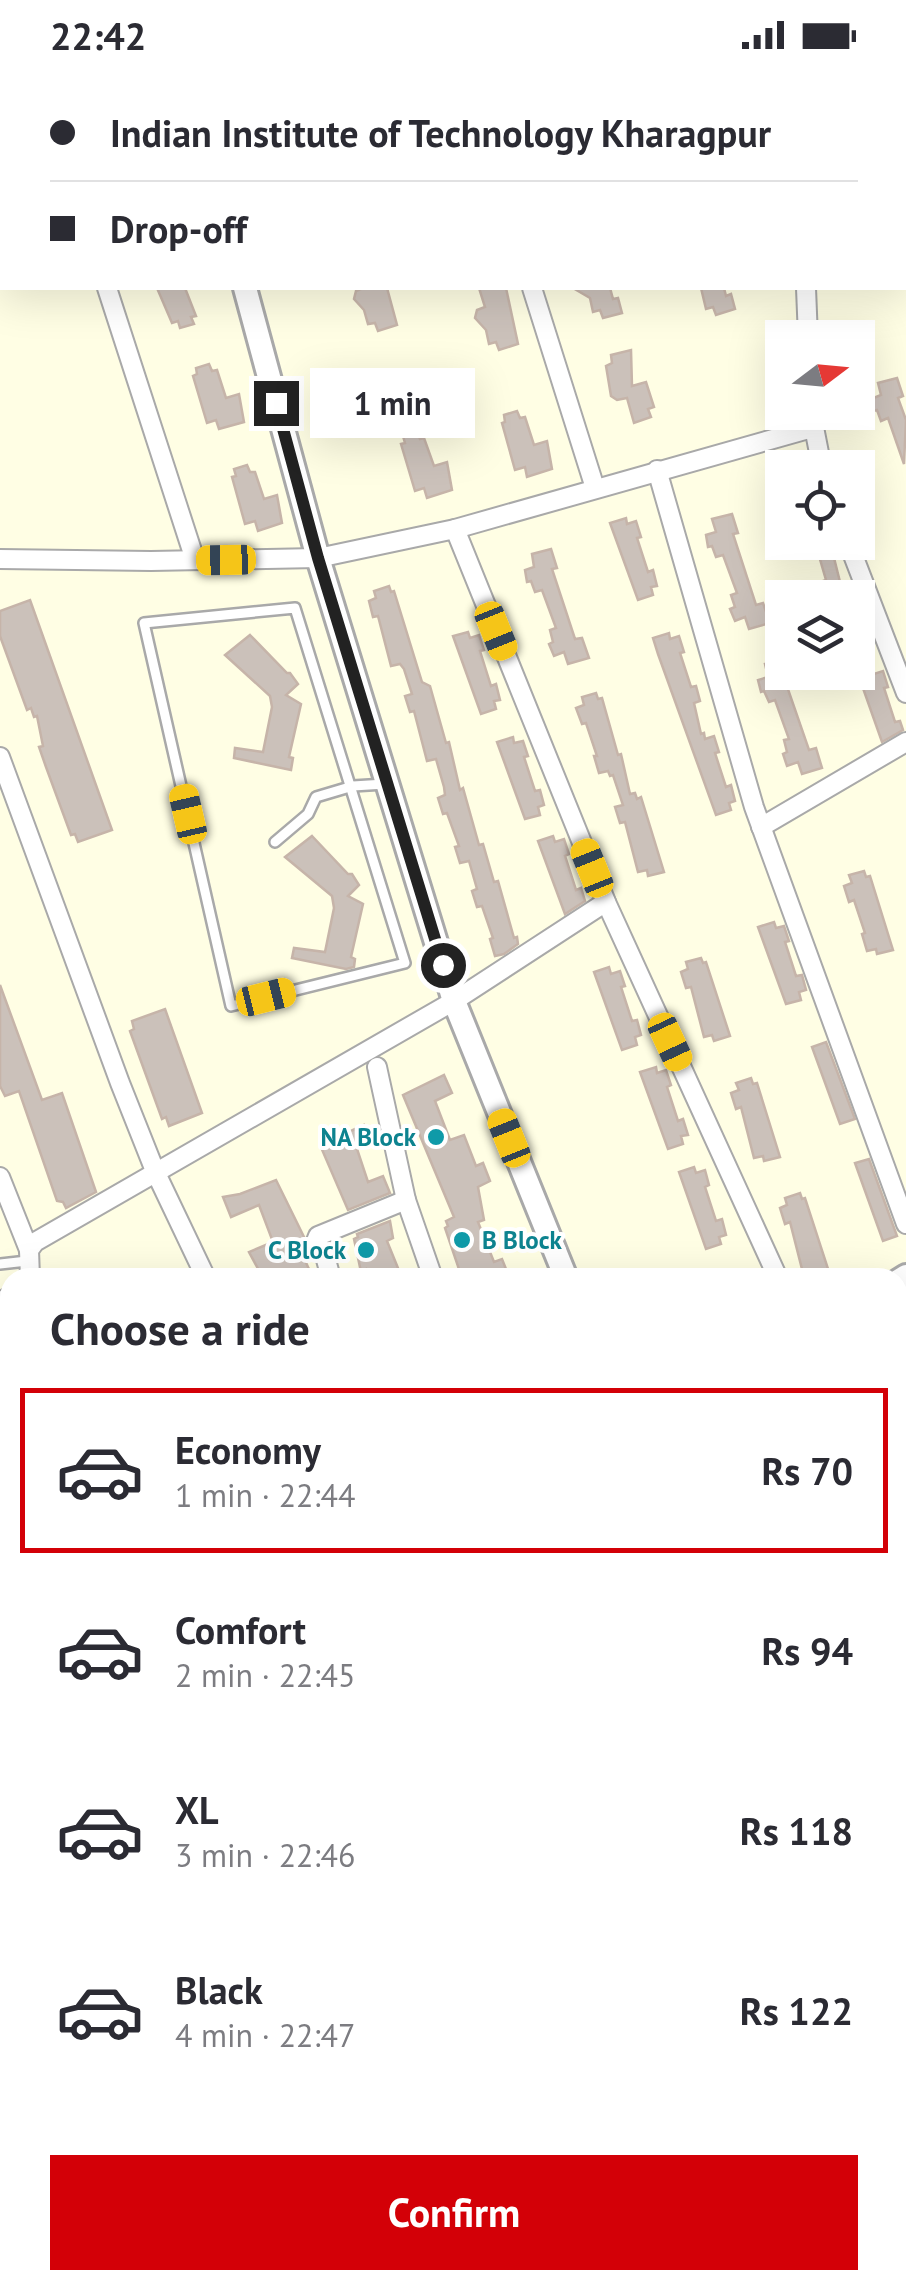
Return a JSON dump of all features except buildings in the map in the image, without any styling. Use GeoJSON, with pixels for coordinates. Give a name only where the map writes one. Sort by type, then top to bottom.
{"type":"FeatureCollection","features":[{"type":"Feature","properties":{"kind":"street"},"geometry":{"type":"LineString","coordinates":[[108,290],[195,560]]}},
{"type":"Feature","properties":{"kind":"street"},"geometry":{"type":"LineString","coordinates":[[246,290],[318,558],[454,1002],[559,1268]]}},
{"type":"Feature","properties":{"kind":"street"},"geometry":{"type":"LineString","coordinates":[[533,290],[595,488]]}},
{"type":"Feature","properties":{"kind":"street"},"geometry":{"type":"LineString","coordinates":[[806,290],[807,320]]}},
{"type":"Feature","properties":{"kind":"street"},"geometry":{"type":"LineString","coordinates":[[0,559],[318,558],[455,529],[781,430]]}},
{"type":"Feature","properties":{"kind":"street"},"geometry":{"type":"LineString","coordinates":[[656,470],[761,827],[906,1224]]}},
{"type":"Feature","properties":{"kind":"street"},"geometry":{"type":"LineString","coordinates":[[455,529],[606,902],[773,1268]]}},
{"type":"Feature","properties":{"kind":"street"},"geometry":{"type":"LineString","coordinates":[[855,560],[906,694]]}},
{"type":"Feature","properties":{"kind":"street"},"geometry":{"type":"LineString","coordinates":[[761,827],[906,742]]}},
{"type":"Feature","properties":{"kind":"street"},"geometry":{"type":"LineString","coordinates":[[0,757],[8,803],[155,1170],[201,1268]]}},
{"type":"Feature","properties":{"kind":"street"},"geometry":{"type":"LineString","coordinates":[[29,1263],[34,1242],[454,1002],[606,902]]}},
{"type":"Feature","properties":{"kind":"street"},"geometry":{"type":"LineString","coordinates":[[377,1067],[406,1200],[430,1268]]}},
{"type":"Feature","properties":{"kind":"street"},"geometry":{"type":"LineString","coordinates":[[0,1178],[29,1263]]}},
{"type":"Feature","properties":{"kind":"street"},"geometry":{"type":"LineString","coordinates":[[328,1268],[316,1242],[318,1236],[406,1200]]}},
{"type":"Feature","properties":{"kind":"lane"},"geometry":{"type":"LineString","coordinates":[[295,608],[352,786],[405,964],[230,1006],[144,623],[295,608]]}},
{"type":"Feature","properties":{"kind":"lane"},"geometry":{"type":"LineString","coordinates":[[274,842],[308,814],[316,798],[352,786],[388,784]]}},
{"type":"Feature","properties":{"kind":"lane"},"geometry":{"type":"LineString","coordinates":[[0,1264],[29,1263]]}},
{"type":"Feature","properties":{"kind":"shaded area"},"geometry":{"type":"Polygon","coordinates":[[[0,290],[906,290],[906,1268],[0,1268],[0,290]]]}},
{"type":"Feature","properties":{"kind":"place","name":"NA Block"},"geometry":{"type":"Point","coordinates":[436,1137]}},
{"type":"Feature","properties":{"kind":"place","name":"B Block"},"geometry":{"type":"Point","coordinates":[462,1240]}},
{"type":"Feature","properties":{"kind":"place","name":"C Block"},"geometry":{"type":"Point","coordinates":[366,1250]}},
{"type":"Feature","properties":{"kind":"route"},"geometry":{"type":"LineString","coordinates":[[276,403],[318,558],[443,965]]}}]}
